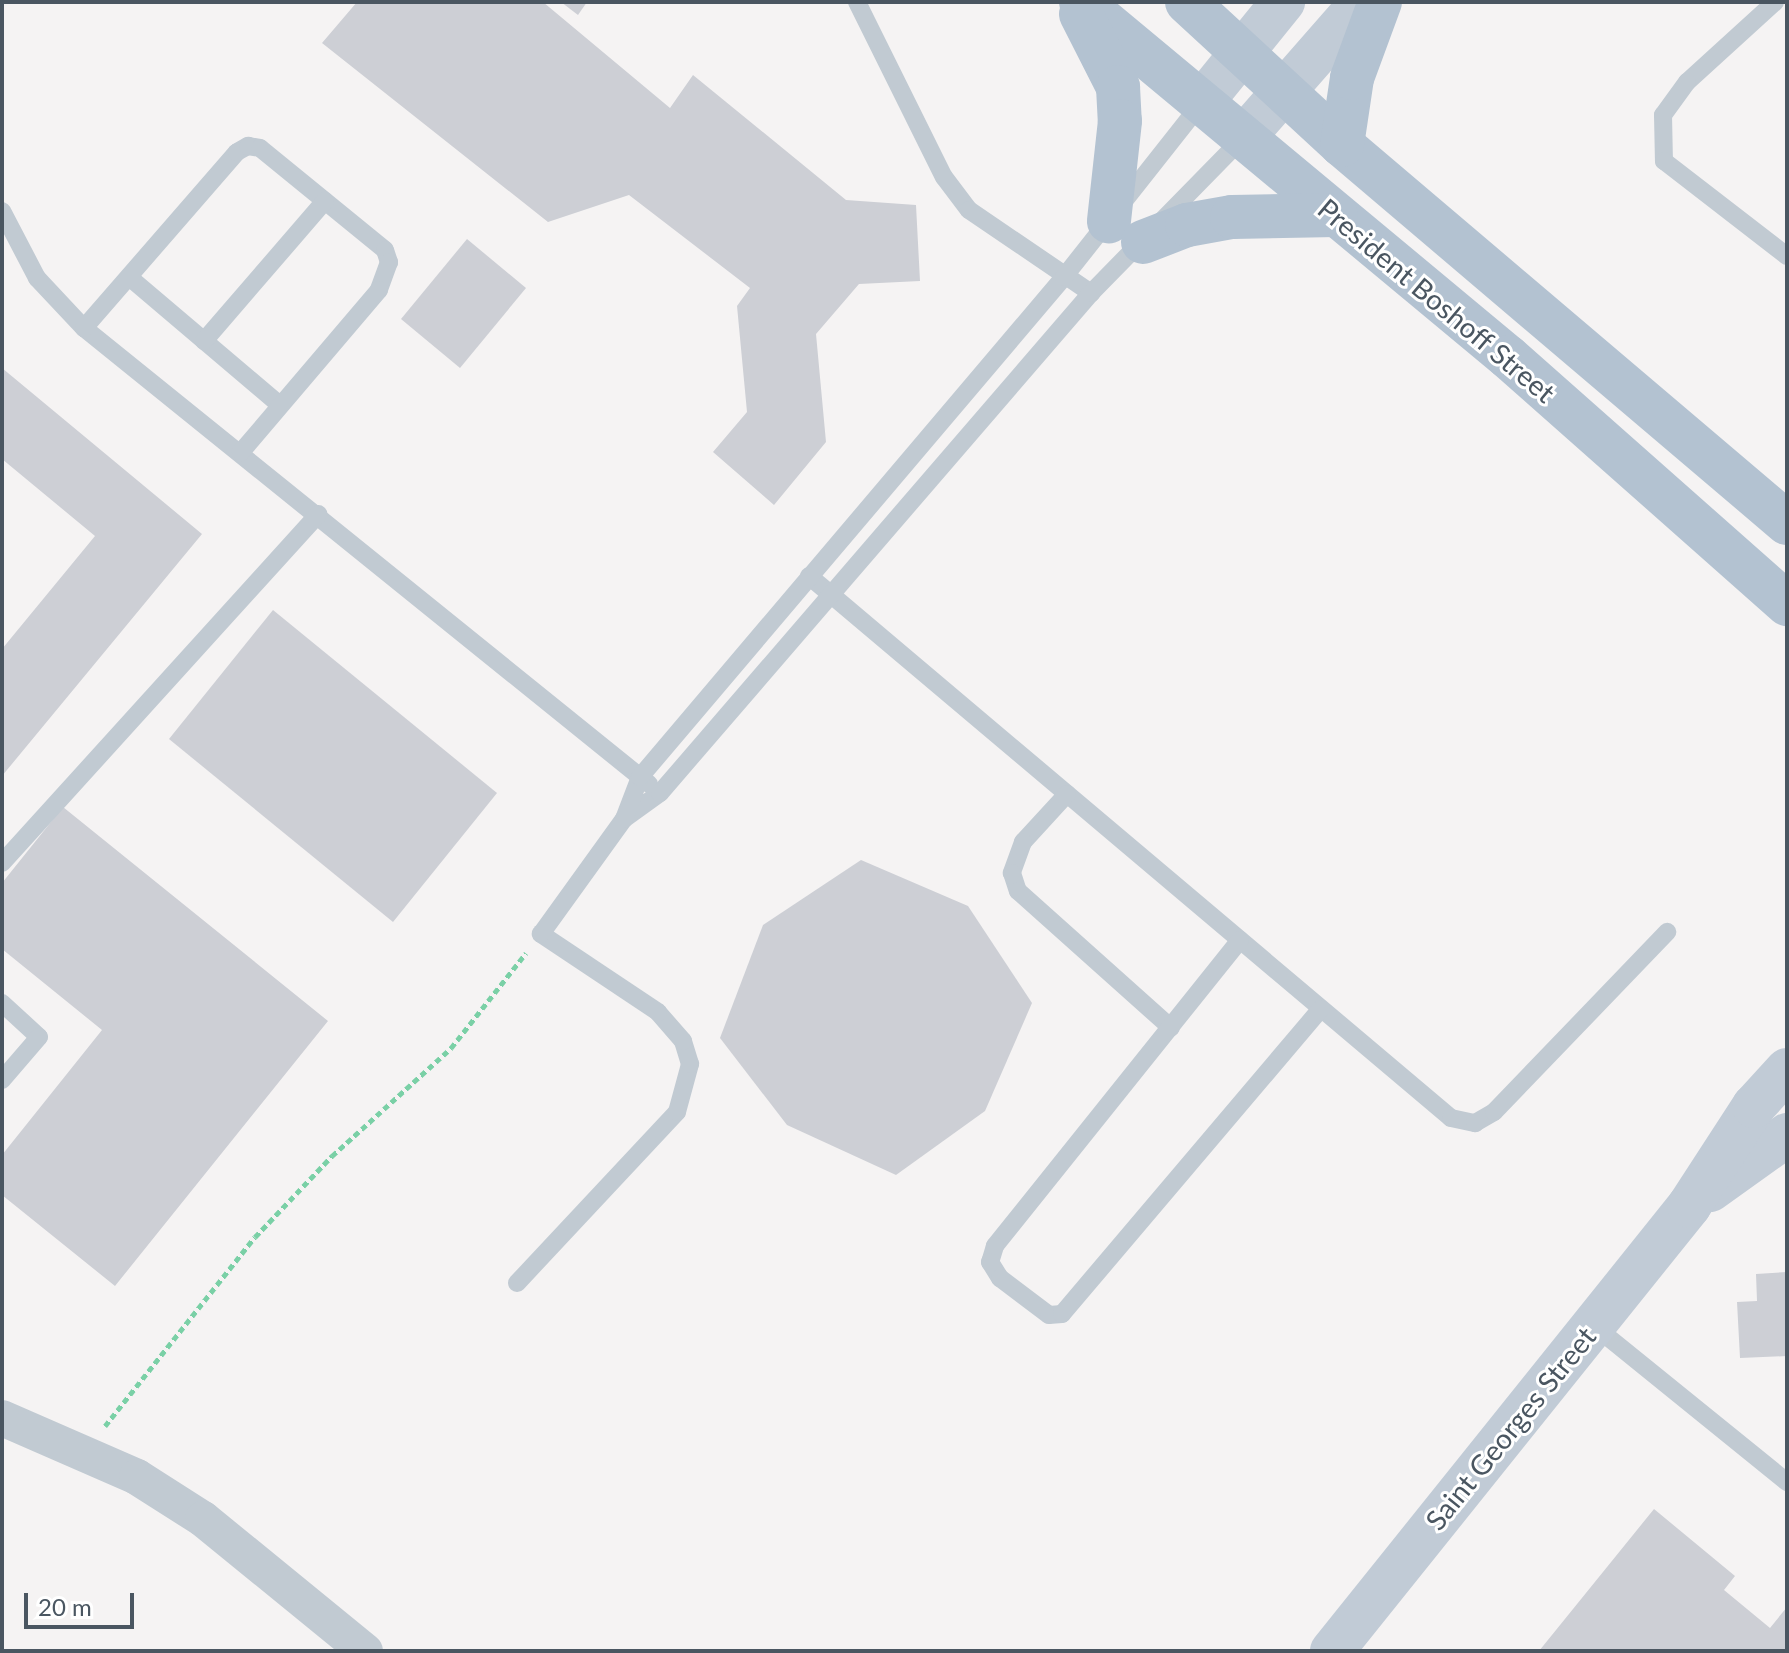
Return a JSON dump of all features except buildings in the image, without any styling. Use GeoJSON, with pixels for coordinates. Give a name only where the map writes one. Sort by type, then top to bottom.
{"type":"FeatureCollection","features":[{"type":"Feature","properties":{"kind":"main road"},"geometry":{"type":"LineString","coordinates":[[1074,2],[1118,87],[1126,232],[1232,217],[1336,215]]}},
{"type":"Feature","properties":{"kind":"main road","name":"President Boshoff Street"},"geometry":{"type":"LineString","coordinates":[[1081,2],[1508,357],[1787,604]]}},
{"type":"Feature","properties":{"kind":"main road","name":"President Boshoff Street"},"geometry":{"type":"LineString","coordinates":[[1187,2],[1342,145],[1787,523]]}},
{"type":"Feature","properties":{"kind":"main road"},"geometry":{"type":"LineString","coordinates":[[1342,145],[1352,78],[1380,2]]}},
{"type":"Feature","properties":{"kind":"street"},"geometry":{"type":"LineString","coordinates":[[1202,102],[1283,2]]}},
{"type":"Feature","properties":{"kind":"street"},"geometry":{"type":"LineString","coordinates":[[1243,138],[1362,2]]}},
{"type":"Feature","properties":{"kind":"street","name":"Saint Georges Street"},"geometry":{"type":"LineString","coordinates":[[1332,1651],[1689,1206],[1754,1106],[1787,1070]]}},
{"type":"Feature","properties":{"kind":"street","name":"Saint Georges Street"},"geometry":{"type":"LineString","coordinates":[[1689,1206],[1787,1135]]}},
{"type":"Feature","properties":{"kind":"street"},"geometry":{"type":"LineString","coordinates":[[2,1418],[85,1451],[203,1519],[365,1651]]}},
{"type":"Feature","properties":{"kind":"lane"},"geometry":{"type":"LineString","coordinates":[[857,2],[944,177],[969,210],[1091,293]]}},
{"type":"Feature","properties":{"kind":"lane"},"geometry":{"type":"LineString","coordinates":[[1775,2],[1687,82],[1663,115],[1664,161],[1787,256]]}},
{"type":"Feature","properties":{"kind":"lane"},"geometry":{"type":"LineString","coordinates":[[624,819],[660,793],[1091,293],[1202,102]]}},
{"type":"Feature","properties":{"kind":"lane"},"geometry":{"type":"LineString","coordinates":[[517,1283],[677,1112],[690,1064],[683,1041],[658,1012],[541,934],[624,819],[640,777],[1064,277],[1126,232],[1243,138]]}},
{"type":"Feature","properties":{"kind":"lane"},"geometry":{"type":"LineString","coordinates":[[84,328],[237,152],[248,146],[260,148],[385,250],[387,275],[241,452]]}},
{"type":"Feature","properties":{"kind":"lane"},"geometry":{"type":"LineString","coordinates":[[204,341],[325,201]]}},
{"type":"Feature","properties":{"kind":"lane"},"geometry":{"type":"LineString","coordinates":[[2,211],[37,278],[84,328],[660,793]]}},
{"type":"Feature","properties":{"kind":"lane"},"geometry":{"type":"LineString","coordinates":[[129,277],[280,405]]}},
{"type":"Feature","properties":{"kind":"lane"},"geometry":{"type":"LineString","coordinates":[[2,863],[318,514]]}},
{"type":"Feature","properties":{"kind":"lane"},"geometry":{"type":"LineString","coordinates":[[809,576],[1451,1118],[1475,1123],[1494,1112],[1667,932]]}},
{"type":"Feature","properties":{"kind":"lane"},"geometry":{"type":"LineString","coordinates":[[1067,794],[1019,849],[1012,873],[1018,891],[1171,1028]]}},
{"type":"Feature","properties":{"kind":"lane"},"geometry":{"type":"LineString","coordinates":[[1240,940],[995,1246],[990,1262],[1000,1278],[1049,1315],[1062,1314],[1080,1299],[1321,1009]]}},
{"type":"Feature","properties":{"kind":"lane"},"geometry":{"type":"LineString","coordinates":[[2,1003],[39,1037],[2,1080]]}},
{"type":"Feature","properties":{"kind":"lane"},"geometry":{"type":"LineString","coordinates":[[1593,1325],[1787,1482]]}},
{"type":"Feature","properties":{"kind":"path"},"geometry":{"type":"LineString","coordinates":[[85,1451],[255,1237],[332,1156],[451,1048],[541,934]]}}]}
